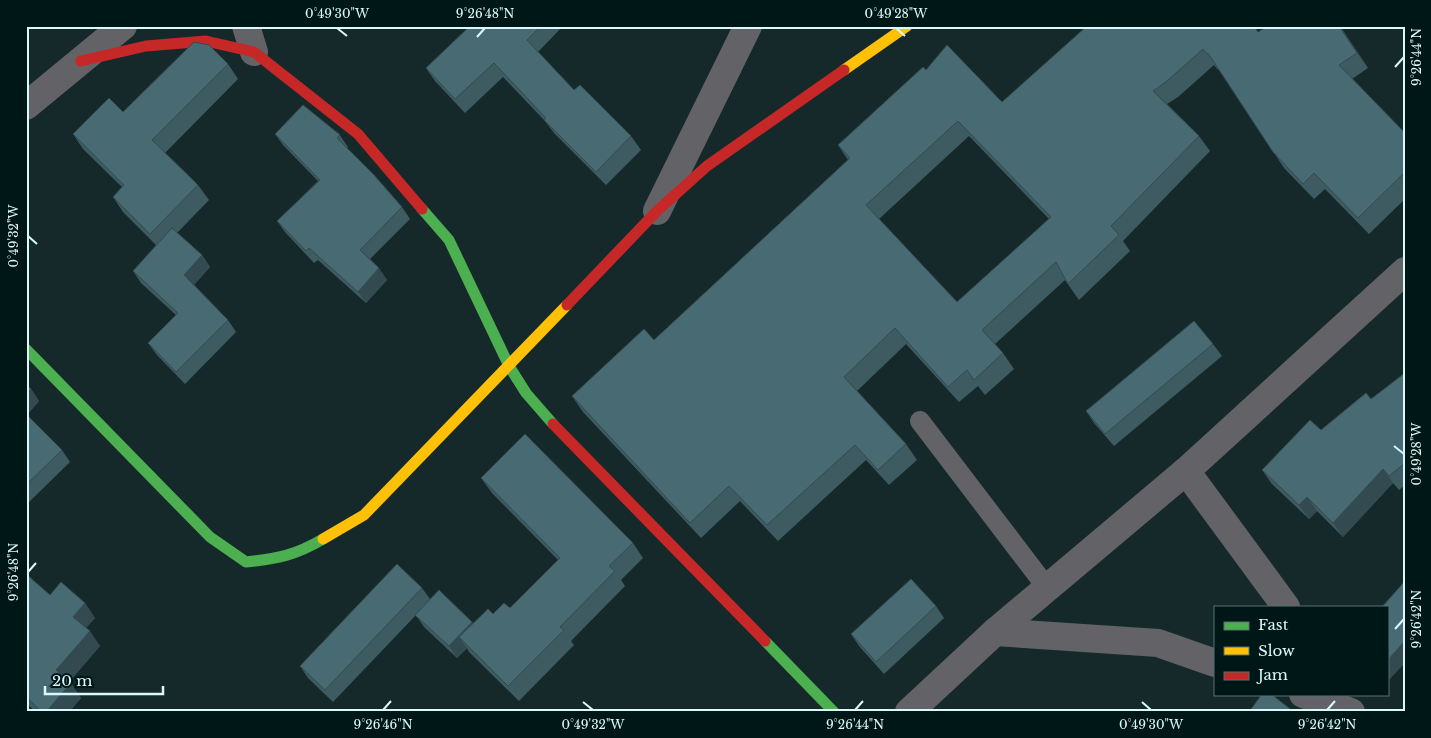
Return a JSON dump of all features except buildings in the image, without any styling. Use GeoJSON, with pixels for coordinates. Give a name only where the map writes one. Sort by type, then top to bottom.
{"type":"FeatureCollection","features":[{"type":"Feature","properties":{"kind":"street"},"geometry":{"type":"LineString","coordinates":[[26,106],[122,26]]}},
{"type":"Feature","properties":{"kind":"street"},"geometry":{"type":"LineString","coordinates":[[246,26],[254,52]]}},
{"type":"Feature","properties":{"kind":"street"},"geometry":{"type":"LineString","coordinates":[[657,211],[748,26]]}},
{"type":"Feature","properties":{"kind":"street"},"geometry":{"type":"LineString","coordinates":[[26,349],[210,537],[246,562],[276,559],[306,549],[364,515],[510,366],[657,211],[707,166],[907,26]]}},
{"type":"Feature","properties":{"kind":"street"},"geometry":{"type":"LineString","coordinates":[[81,61],[146,46],[206,41],[254,52],[358,134],[449,240],[510,366],[526,393],[541,412],[834,712]]}},
{"type":"Feature","properties":{"kind":"street"},"geometry":{"type":"LineString","coordinates":[[909,712],[995,632],[1186,471],[1405,271]]}},
{"type":"Feature","properties":{"kind":"street"},"geometry":{"type":"LineString","coordinates":[[1186,471],[1285,606]]}},
{"type":"Feature","properties":{"kind":"street"},"geometry":{"type":"LineString","coordinates":[[995,632],[1158,643],[1214,663]]}},
{"type":"Feature","properties":{"kind":"street"},"geometry":{"type":"LineString","coordinates":[[1308,696],[1351,712]]}},
{"type":"Feature","properties":{"kind":"street"},"geometry":{"type":"LineString","coordinates":[[1352,696],[1364,712]]}},
{"type":"Feature","properties":{"kind":"lane"},"geometry":{"type":"LineString","coordinates":[[920,421],[1048,589]]}},
{"type":"Feature","properties":{"kind":"traffic: fast"},"geometry":{"type":"LineString","coordinates":[[422,209],[449,240],[509,366],[526,393],[553,424]]}},
{"type":"Feature","properties":{"kind":"traffic: fast"},"geometry":{"type":"LineString","coordinates":[[26,349],[210,537],[246,562],[286,555],[304,549],[323,539]]}},
{"type":"Feature","properties":{"kind":"traffic: fast"},"geometry":{"type":"LineString","coordinates":[[765,641],[834,712]]}},
{"type":"Feature","properties":{"kind":"traffic: slow"},"geometry":{"type":"LineString","coordinates":[[844,70],[907,26]]}},
{"type":"Feature","properties":{"kind":"traffic: slow"},"geometry":{"type":"LineString","coordinates":[[323,539],[364,515],[567,305]]}},
{"type":"Feature","properties":{"kind":"traffic: jam"},"geometry":{"type":"LineString","coordinates":[[81,61],[146,46],[206,41],[254,52],[358,134],[422,209]]}},
{"type":"Feature","properties":{"kind":"traffic: jam"},"geometry":{"type":"LineString","coordinates":[[567,305],[657,211],[707,166],[844,70]]}},
{"type":"Feature","properties":{"kind":"traffic: jam"},"geometry":{"type":"LineString","coordinates":[[553,424],[765,641]]}}]}
